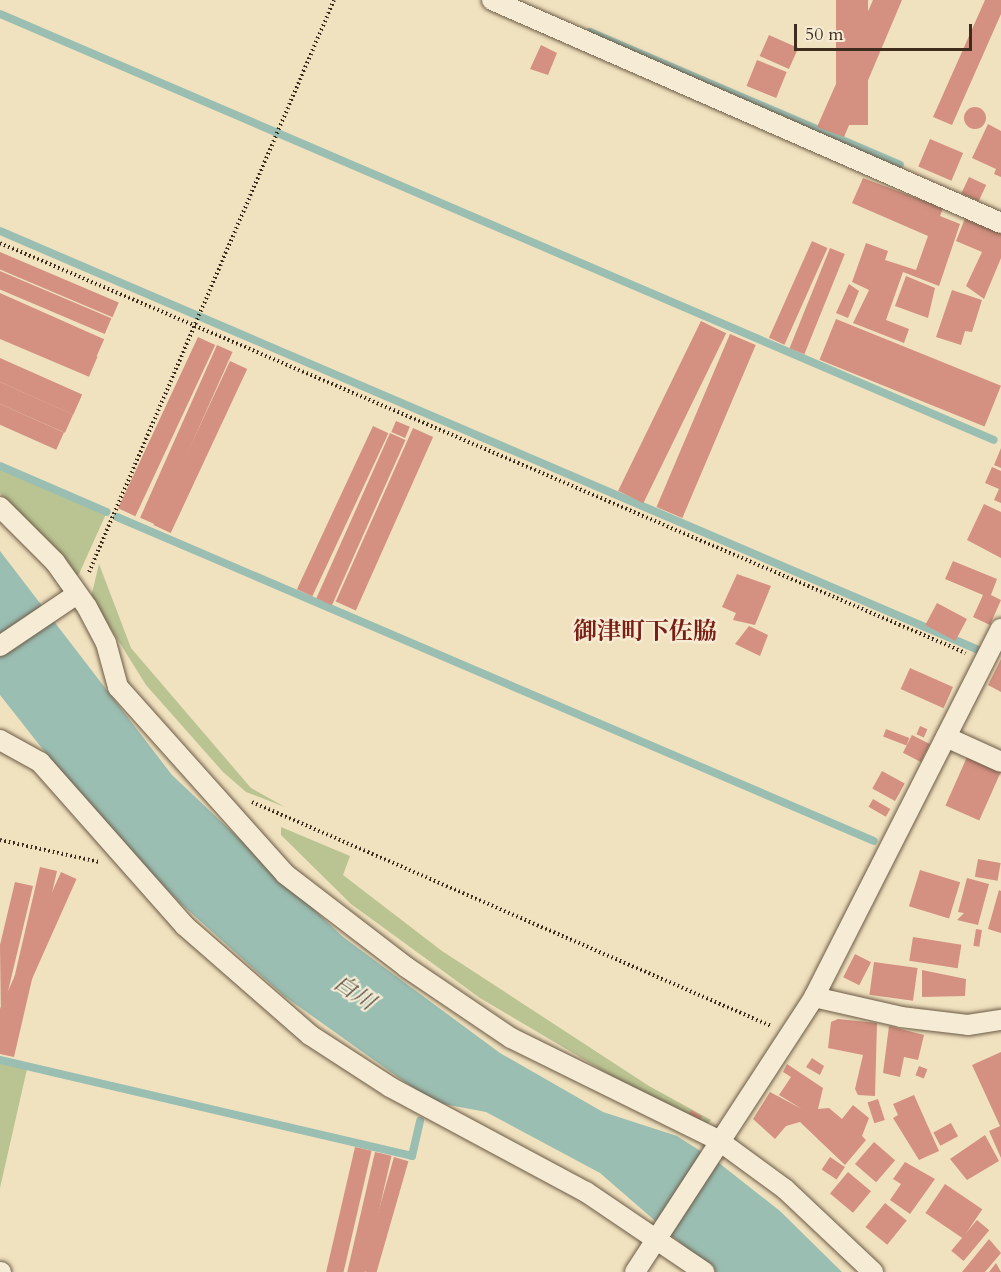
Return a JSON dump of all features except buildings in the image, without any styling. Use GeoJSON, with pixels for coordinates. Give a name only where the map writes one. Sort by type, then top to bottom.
{"type":"FeatureCollection","features":[{"type":"Feature","properties":{"kind":"street"},"geometry":{"type":"LineString","coordinates":[[492,0],[1001,223]]}},
{"type":"Feature","properties":{"kind":"street"},"geometry":{"type":"LineString","coordinates":[[0,507],[55,562],[72,597],[106,643],[118,687],[217,802],[285,874],[406,967],[511,1038],[715,1146],[785,1189],[873,1272]]}},
{"type":"Feature","properties":{"kind":"street"},"geometry":{"type":"LineString","coordinates":[[0,646],[72,597]]}},
{"type":"Feature","properties":{"kind":"street"},"geometry":{"type":"LineString","coordinates":[[635,1272],[657,1234],[814,997],[1001,629]]}},
{"type":"Feature","properties":{"kind":"street"},"geometry":{"type":"LineString","coordinates":[[946,737],[1001,762]]}},
{"type":"Feature","properties":{"kind":"street"},"geometry":{"type":"LineString","coordinates":[[0,740],[40,762],[123,862],[185,926],[310,1035],[390,1087],[586,1192],[657,1234],[704,1272]]}},
{"type":"Feature","properties":{"kind":"street"},"geometry":{"type":"LineString","coordinates":[[814,997],[901,1017],[968,1025],[1001,1020]]}},
{"type":"Feature","properties":{"kind":"path"},"geometry":{"type":"LineString","coordinates":[[72,597],[334,0]]}},
{"type":"Feature","properties":{"kind":"path"},"geometry":{"type":"LineString","coordinates":[[0,243],[192,327],[985,662]]}},
{"type":"Feature","properties":{"kind":"path"},"geometry":{"type":"LineString","coordinates":[[217,802],[234,795],[788,1033]]}},
{"type":"Feature","properties":{"kind":"path"},"geometry":{"type":"LineString","coordinates":[[0,840],[108,864],[123,862]]}},
{"type":"Feature","properties":{"kind":"green space"},"geometry":{"type":"Polygon","coordinates":[[[0,468],[106,514],[79,574],[75,576],[0,493],[0,468]]]}},
{"type":"Feature","properties":{"kind":"green space"},"geometry":{"type":"Polygon","coordinates":[[[99,564],[131,648],[251,788],[285,807],[246,792],[223,772],[146,685],[91,597],[99,564]]]}},
{"type":"Feature","properties":{"kind":"green space"},"geometry":{"type":"Polygon","coordinates":[[[281,827],[350,856],[343,875],[442,951],[649,1086],[711,1120],[706,1126],[681,1117],[480,998],[351,904],[281,835],[281,827]]]}},
{"type":"Feature","properties":{"kind":"green space"},"geometry":{"type":"Polygon","coordinates":[[[0,1063],[27,1069],[0,1188],[0,1063]]]}},
{"type":"Feature","properties":{"kind":"water","name":"白川"},"geometry":{"type":"Polygon","coordinates":[[[0,551],[172,775],[343,937],[500,1053],[603,1112],[677,1136],[719,1163],[780,1211],[842,1272],[714,1272],[600,1173],[486,1112],[433,1102],[284,996],[180,903],[93,813],[0,695],[0,551]]]}},
{"type":"Feature","properties":{"kind":"waterway"},"geometry":{"type":"LineString","coordinates":[[0,14],[994,440]]}},
{"type":"Feature","properties":{"kind":"waterway"},"geometry":{"type":"LineString","coordinates":[[590,32],[900,165]]}},
{"type":"Feature","properties":{"kind":"waterway"},"geometry":{"type":"LineString","coordinates":[[0,231],[976,649]]}},
{"type":"Feature","properties":{"kind":"waterway"},"geometry":{"type":"LineString","coordinates":[[0,466],[107,512]]}},
{"type":"Feature","properties":{"kind":"waterway"},"geometry":{"type":"LineString","coordinates":[[117,517],[874,841]]}},
{"type":"Feature","properties":{"kind":"waterway"},"geometry":{"type":"LineString","coordinates":[[0,1060],[412,1156],[420,1121]]}},
{"type":"Feature","properties":{"kind":"district","name":"御津町下佐脇"},"geometry":{"type":"Point","coordinates":[645,632]}}]}
